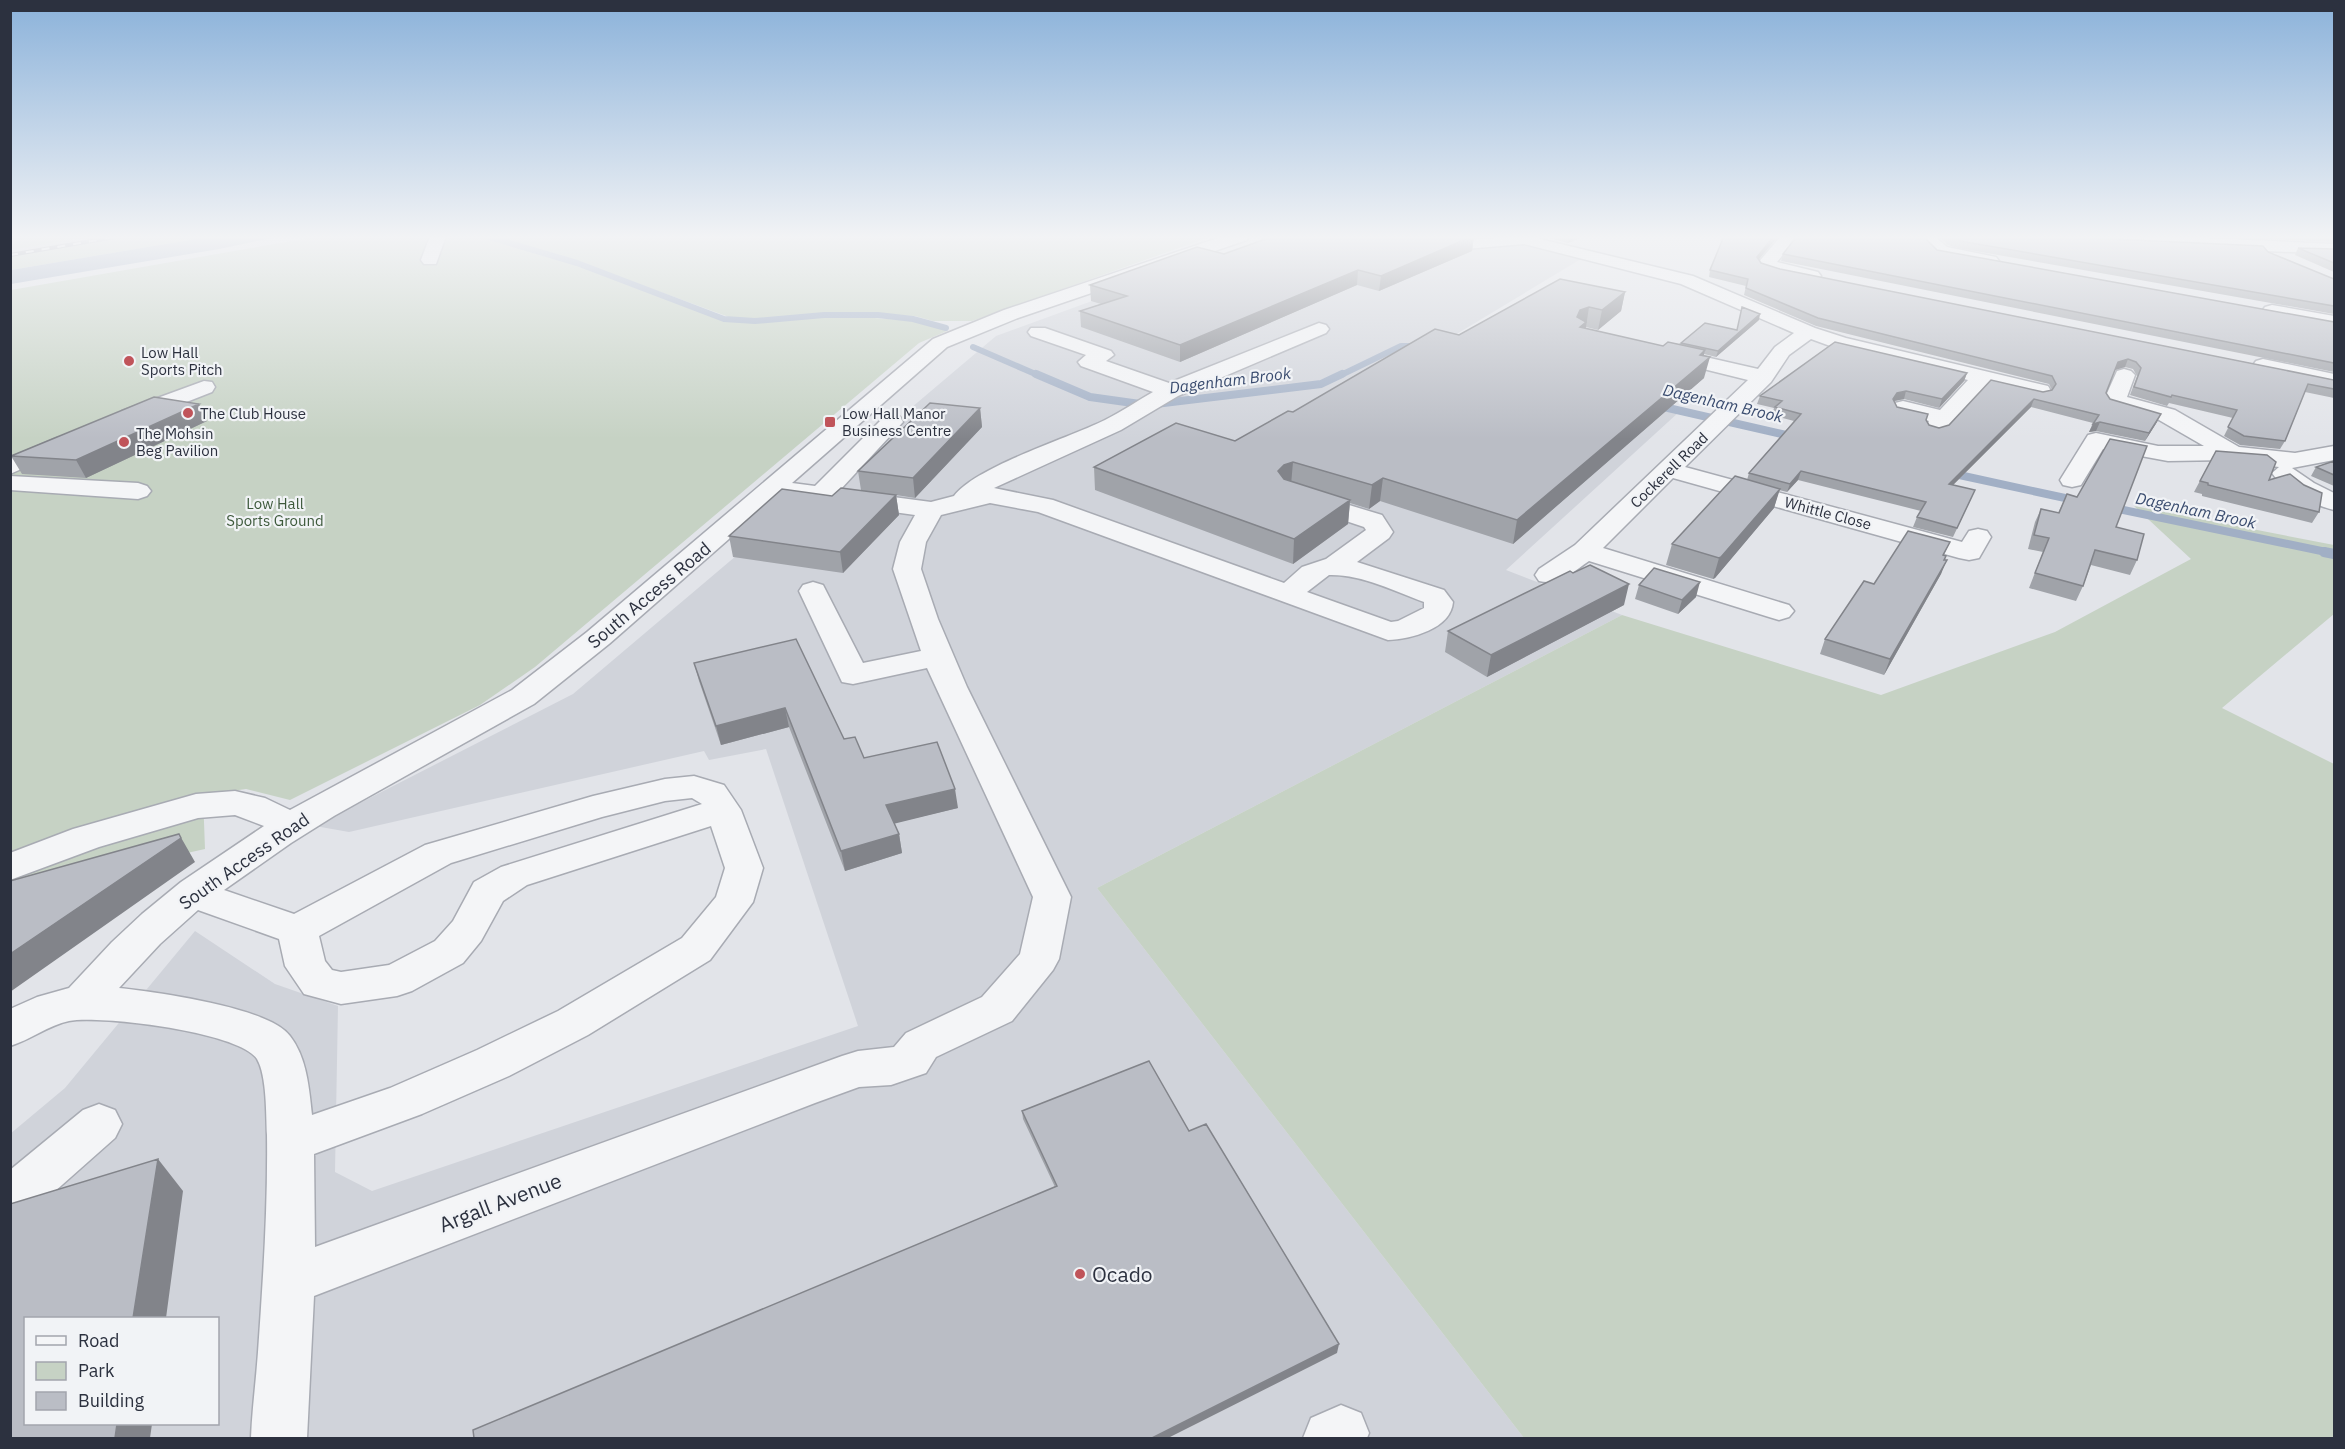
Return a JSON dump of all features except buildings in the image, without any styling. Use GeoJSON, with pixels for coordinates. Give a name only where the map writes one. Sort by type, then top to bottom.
{"type":"FeatureCollection","features":[{"type":"Feature","properties":{"kind":"street","name":"South Access Road"},"geometry":{"type":"LineString","coordinates":[[81,1003],[134,944],[196,893],[285,828],[523,697],[598,638],[940,344],[1042,304]]}},
{"type":"Feature","properties":{"kind":"street"},"geometry":{"type":"LineString","coordinates":[[1742,304],[1840,343],[2040,391]]}},
{"type":"Feature","properties":{"kind":"street"},"geometry":{"type":"LineString","coordinates":[[2258,309],[2334,322]]}},
{"type":"Feature","properties":{"kind":"street"},"geometry":{"type":"LineString","coordinates":[[947,506],[1000,475],[1113,425],[1170,391],[1319,329]]}},
{"type":"Feature","properties":{"kind":"street"},"geometry":{"type":"LineString","coordinates":[[1038,332],[1104,355],[1088,362],[1170,391]]}},
{"type":"Feature","properties":{"kind":"street","name":"Cockerell Road"},"geometry":{"type":"LineString","coordinates":[[1549,575],[1585,551],[1763,377],[1782,351],[1808,332]]}},
{"type":"Feature","properties":{"kind":"street"},"geometry":{"type":"LineString","coordinates":[[1652,350],[1763,377]]}},
{"type":"Feature","properties":{"kind":"street"},"geometry":{"type":"LineString","coordinates":[[2242,361],[2334,380]]}},
{"type":"Feature","properties":{"kind":"street"},"geometry":{"type":"LineString","coordinates":[[2124,375],[2115,400],[2168,415],[2234,453]]}},
{"type":"Feature","properties":{"kind":"street"},"geometry":{"type":"LineString","coordinates":[[1903,408],[1940,423],[1983,378]]}},
{"type":"Feature","properties":{"kind":"street"},"geometry":{"type":"LineString","coordinates":[[113,423],[204,387]]}},
{"type":"Feature","properties":{"kind":"street"},"geometry":{"type":"LineString","coordinates":[[822,494],[892,422]]}},
{"type":"Feature","properties":{"kind":"street"},"geometry":{"type":"LineString","coordinates":[[10,467],[73,439]]}},
{"type":"Feature","properties":{"kind":"street"},"geometry":{"type":"LineString","coordinates":[[2072,480],[2096,440],[2178,455],[2234,453],[2271,460],[2301,461],[2334,453]]}},
{"type":"Feature","properties":{"kind":"street"},"geometry":{"type":"LineString","coordinates":[[2271,460],[2288,477],[2334,502]]}},
{"type":"Feature","properties":{"kind":"street","name":"Whittle Close"},"geometry":{"type":"LineString","coordinates":[[1670,470],[1969,552],[1978,537]]}},
{"type":"Feature","properties":{"kind":"street"},"geometry":{"type":"LineString","coordinates":[[10,483],[138,491]]}},
{"type":"Feature","properties":{"kind":"street"},"geometry":{"type":"LineString","coordinates":[[774,488],[947,506],[990,495],[1044,505],[1388,631],[1404,630],[1438,612],[1439,602],[1434,596],[1355,569],[1334,566],[1321,568],[1288,594]]}},
{"type":"Feature","properties":{"kind":"street"},"geometry":{"type":"LineString","coordinates":[[1292,495],[1373,521],[1378,526],[1380,532],[1334,566]]}},
{"type":"Feature","properties":{"kind":"street","name":"Argall Avenue"},"geometry":{"type":"LineString","coordinates":[[289,1281],[858,1069],[891,1067],[910,1060],[921,1045],[998,1008],[1039,959],[1052,897],[938,656],[907,569],[913,542],[947,506]]}},
{"type":"Feature","properties":{"kind":"street"},"geometry":{"type":"LineString","coordinates":[[1585,551],[1780,609]]}},
{"type":"Feature","properties":{"kind":"street"},"geometry":{"type":"LineString","coordinates":[[813,591],[853,675],[938,656]]}},
{"type":"Feature","properties":{"kind":"street"},"geometry":{"type":"LineString","coordinates":[[196,893],[227,907],[297,930],[438,854],[593,808],[665,790],[694,787],[712,793],[723,810],[744,868],[734,902],[696,949],[573,1023],[493,1063],[406,1101],[290,1143]]}},
{"type":"Feature","properties":{"kind":"street"},"geometry":{"type":"LineString","coordinates":[[10,867],[86,838],[196,806],[235,803],[252,806],[277,818],[285,828]]}},
{"type":"Feature","properties":{"kind":"street"},"geometry":{"type":"LineString","coordinates":[[297,930],[306,966],[319,983],[341,988],[397,980],[449,952],[467,931],[488,892],[514,876],[723,810]]}},
{"type":"Feature","properties":{"kind":"street"},"geometry":{"type":"LineString","coordinates":[[10,1029],[53,1008],[81,1003],[122,1004],[194,1017],[256,1033],[276,1049],[289,1092],[290,1143],[289,1281],[279,1438]]}},
{"type":"Feature","properties":{"kind":"street"},"geometry":{"type":"LineString","coordinates":[[10,1200],[99,1124]]}},
{"type":"Feature","properties":{"kind":"shaded area"},"geometry":{"type":"Polygon","coordinates":[[[1085,304],[1507,304],[1430,350],[1679,412],[1506,570],[1622,615],[1097,888],[1524,1438],[11,1438],[10,1134],[65,1088],[195,931],[275,984],[338,1006],[335,1172],[372,1191],[858,1026],[766,749],[709,760],[704,751],[349,832],[315,826],[573,694],[996,336],[1085,304]]]}},
{"type":"Feature","properties":{"kind":"green space","name":"Low Hall Sports Ground"},"geometry":{"type":"Polygon","coordinates":[[[11,304],[678,304],[720,320],[752,323],[809,317],[874,318],[918,321],[947,331],[919,343],[535,667],[480,705],[290,800],[246,789],[203,795],[205,849],[11,892],[11,304]]]}},
{"type":"Feature","properties":{"kind":"green space"},"geometry":{"type":"Polygon","coordinates":[[[692,304],[1021,304],[972,321],[933,321],[915,316],[823,314],[737,320],[692,304]]]}},
{"type":"Feature","properties":{"kind":"green space"},"geometry":{"type":"Polygon","coordinates":[[[2134,506],[2334,545],[2334,614],[2222,708],[2334,764],[2334,1438],[1524,1438],[1097,888],[1622,615],[1881,695],[2055,632],[2191,559],[2134,506]]]}},
{"type":"Feature","properties":{"kind":"waterway","name":"Dagenham Brook"},"geometry":{"type":"LineString","coordinates":[[684,304],[724,319],[755,321],[824,315],[878,315],[913,319],[946,328]]}},
{"type":"Feature","properties":{"kind":"waterway","name":"Dagenham Brook"},"geometry":{"type":"LineString","coordinates":[[1339,376],[1401,346],[1418,346]]}},
{"type":"Feature","properties":{"kind":"waterway","name":"Dagenham Brook"},"geometry":{"type":"LineString","coordinates":[[973,347],[1040,376]]}},
{"type":"Feature","properties":{"kind":"waterway","name":"Dagenham Brook"},"geometry":{"type":"LineString","coordinates":[[1036,374],[1090,397],[1147,405],[1321,384],[1342,374]]}},
{"type":"Feature","properties":{"kind":"waterway","name":"Dagenham Brook"},"geometry":{"type":"LineString","coordinates":[[1655,405],[1795,437]]}},
{"type":"Feature","properties":{"kind":"waterway","name":"Dagenham Brook"},"geometry":{"type":"LineString","coordinates":[[1950,473],[2079,501]]}},
{"type":"Feature","properties":{"kind":"waterway","name":"Dagenham Brook"},"geometry":{"type":"LineString","coordinates":[[2109,507],[2331,553]]}},
{"type":"Feature","properties":{"kind":"waterway","name":"Dagenham Brook"},"geometry":{"type":"LineString","coordinates":[[2324,552],[2334,554]]}},
{"type":"Feature","properties":{"kind":"place","name":"Low Hall Sports Pitch"},"geometry":{"type":"Point","coordinates":[129,361]}},
{"type":"Feature","properties":{"kind":"place","name":"The Club House"},"geometry":{"type":"Point","coordinates":[188,413]}},
{"type":"Feature","properties":{"kind":"place","name":"Low Hall Manor Business Centre"},"geometry":{"type":"Point","coordinates":[830,422]}},
{"type":"Feature","properties":{"kind":"place","name":"The Mohsin Beg Pavilion"},"geometry":{"type":"Point","coordinates":[124,442]}},
{"type":"Feature","properties":{"kind":"place","name":"Ocado"},"geometry":{"type":"Point","coordinates":[1080,1274]}}]}
